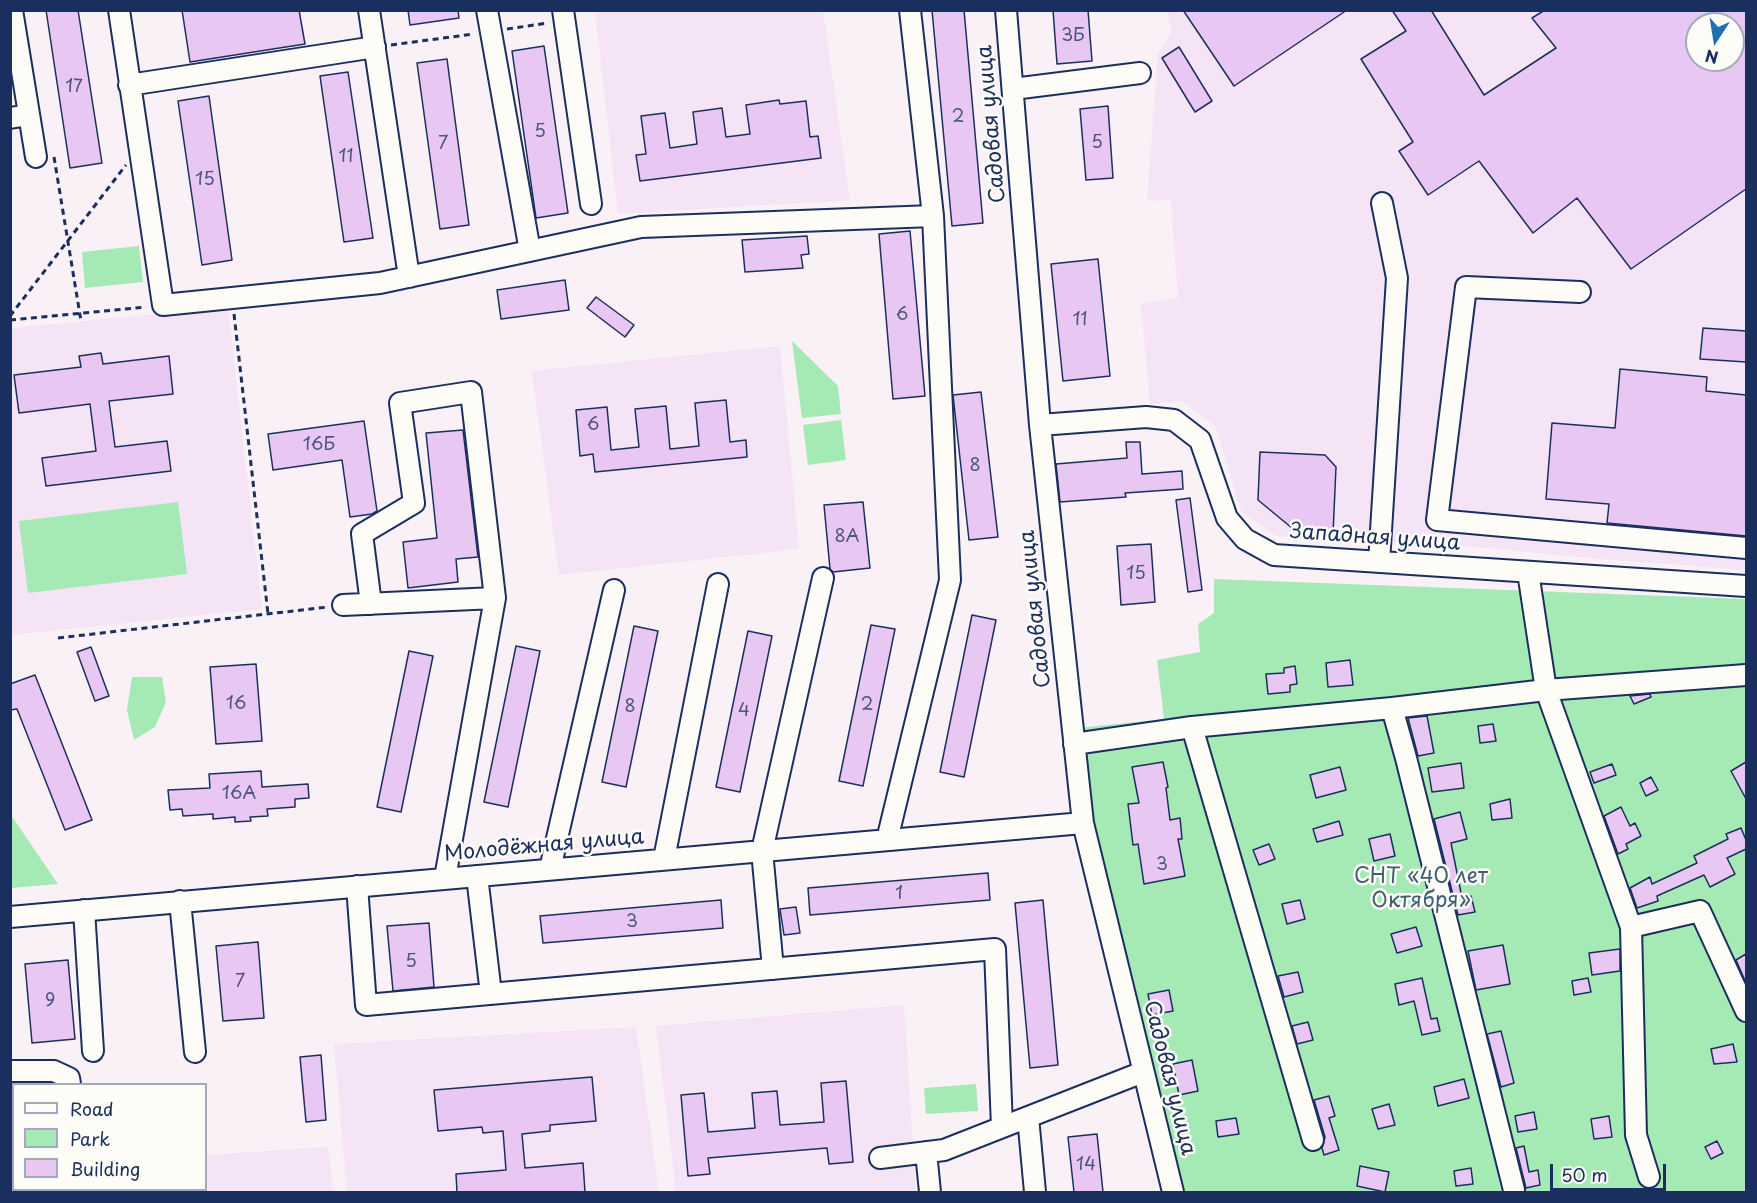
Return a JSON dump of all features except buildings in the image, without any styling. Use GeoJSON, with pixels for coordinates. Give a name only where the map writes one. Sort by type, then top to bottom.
{"type":"FeatureCollection","features":[{"type":"Feature","properties":{"kind":"street"},"geometry":{"type":"LineString","coordinates":[[12,10],[20,117],[44,155]]}},
{"type":"Feature","properties":{"kind":"street"},"geometry":{"type":"LineString","coordinates":[[119,10],[163,305],[380,283],[641,227],[933,216]]}},
{"type":"Feature","properties":{"kind":"street"},"geometry":{"type":"LineString","coordinates":[[369,10],[409,277]]}},
{"type":"Feature","properties":{"kind":"street"},"geometry":{"type":"LineString","coordinates":[[487,10],[530,251]]}},
{"type":"Feature","properties":{"kind":"street"},"geometry":{"type":"LineString","coordinates":[[887,840],[950,580],[933,216],[910,10]]}},
{"type":"Feature","properties":{"kind":"street","name":"Садовая улица"},"geometry":{"type":"LineString","coordinates":[[1006,10],[1040,425],[1083,823],[1173,1192]]}},
{"type":"Feature","properties":{"kind":"street"},"geometry":{"type":"LineString","coordinates":[[564,16],[591,204]]}},
{"type":"Feature","properties":{"kind":"street"},"geometry":{"type":"LineString","coordinates":[[129,85],[375,47]]}},
{"type":"Feature","properties":{"kind":"street"},"geometry":{"type":"LineString","coordinates":[[1013,89],[1140,73]]}},
{"type":"Feature","properties":{"kind":"street"},"geometry":{"type":"LineString","coordinates":[[1379,562],[1397,278],[1382,203]]}},
{"type":"Feature","properties":{"kind":"street"},"geometry":{"type":"LineString","coordinates":[[1580,292],[1466,287],[1437,520],[1746,548]]}},
{"type":"Feature","properties":{"kind":"street"},"geometry":{"type":"LineString","coordinates":[[370,604],[362,534],[414,503],[400,403],[471,392],[495,598],[445,878]]}},
{"type":"Feature","properties":{"kind":"street","name":"Западная улица"},"geometry":{"type":"LineString","coordinates":[[1040,425],[1146,417],[1174,420],[1200,440],[1227,518],[1245,539],[1274,555],[1746,586]]}},
{"type":"Feature","properties":{"kind":"street"},"geometry":{"type":"LineString","coordinates":[[1528,572],[1546,690],[1631,927],[1636,1135],[1649,1177]]}},
{"type":"Feature","properties":{"kind":"street"},"geometry":{"type":"LineString","coordinates":[[773,969],[762,851],[823,578]]}},
{"type":"Feature","properties":{"kind":"street"},"geometry":{"type":"LineString","coordinates":[[663,859],[718,584]]}},
{"type":"Feature","properties":{"kind":"street"},"geometry":{"type":"LineString","coordinates":[[550,869],[614,590]]}},
{"type":"Feature","properties":{"kind":"street"},"geometry":{"type":"LineString","coordinates":[[343,605],[495,598]]}},
{"type":"Feature","properties":{"kind":"street"},"geometry":{"type":"LineString","coordinates":[[1074,744],[1192,727],[1392,708],[1546,690],[1746,675]]}},
{"type":"Feature","properties":{"kind":"street"},"geometry":{"type":"LineString","coordinates":[[1392,708],[1514,1190]]}},
{"type":"Feature","properties":{"kind":"street"},"geometry":{"type":"LineString","coordinates":[[1192,727],[1313,1140]]}},
{"type":"Feature","properties":{"kind":"street","name":"Молодёжная улица"},"geometry":{"type":"LineString","coordinates":[[10,917],[1083,823]]}},
{"type":"Feature","properties":{"kind":"street"},"geometry":{"type":"LineString","coordinates":[[477,876],[491,994]]}},
{"type":"Feature","properties":{"kind":"street"},"geometry":{"type":"LineString","coordinates":[[357,886],[366,1005],[995,949],[1002,1127]]}},
{"type":"Feature","properties":{"kind":"street"},"geometry":{"type":"LineString","coordinates":[[180,901],[195,1052]]}},
{"type":"Feature","properties":{"kind":"street"},"geometry":{"type":"LineString","coordinates":[[84,910],[93,1051]]}},
{"type":"Feature","properties":{"kind":"street"},"geometry":{"type":"LineString","coordinates":[[1631,927],[1700,911],[1746,1011]]}},
{"type":"Feature","properties":{"kind":"street"},"geometry":{"type":"LineString","coordinates":[[10,1071],[54,1071],[69,1078],[70,1083]]}},
{"type":"Feature","properties":{"kind":"street"},"geometry":{"type":"LineString","coordinates":[[880,1158],[944,1150],[1143,1072]]}},
{"type":"Feature","properties":{"kind":"street"},"geometry":{"type":"LineString","coordinates":[[1028,1117],[1035,1192]]}},
{"type":"Feature","properties":{"kind":"street"},"geometry":{"type":"LineString","coordinates":[[926,1152],[930,1192]]}},
{"type":"Feature","properties":{"kind":"path"},"geometry":{"type":"LineString","coordinates":[[375,47],[491,31],[564,16]]}},
{"type":"Feature","properties":{"kind":"path"},"geometry":{"type":"LineString","coordinates":[[44,155],[68,240],[81,321]]}},
{"type":"Feature","properties":{"kind":"path"},"geometry":{"type":"LineString","coordinates":[[10,316],[131,158]]}},
{"type":"Feature","properties":{"kind":"path"},"geometry":{"type":"LineString","coordinates":[[232,298],[268,614]]}},
{"type":"Feature","properties":{"kind":"path"},"geometry":{"type":"LineString","coordinates":[[10,321],[163,305]]}},
{"type":"Feature","properties":{"kind":"path"},"geometry":{"type":"LineString","coordinates":[[58,638],[343,605]]}},
{"type":"Feature","properties":{"kind":"shaded area"},"geometry":{"type":"Polygon","coordinates":[[[595,11],[823,11],[850,200],[618,214],[595,11]]]}},
{"type":"Feature","properties":{"kind":"shaded area"},"geometry":{"type":"Polygon","coordinates":[[[1167,11],[1746,11],[1746,570],[1446,544],[1276,536],[1241,512],[1216,427],[1182,401],[1150,404],[1141,304],[1178,298],[1171,200],[1147,201],[1158,54],[1172,32],[1167,11]]]}},
{"type":"Feature","properties":{"kind":"shaded area"},"geometry":{"type":"Polygon","coordinates":[[[228,307],[262,609],[11,635],[10,331],[13,328],[228,307]]]}},
{"type":"Feature","properties":{"kind":"shaded area"},"geometry":{"type":"Polygon","coordinates":[[[780,346],[799,549],[559,575],[532,371],[780,346]]]}},
{"type":"Feature","properties":{"kind":"shaded area"},"geometry":{"type":"Polygon","coordinates":[[[904,1005],[916,1192],[676,1192],[656,1026],[904,1005]]]}},
{"type":"Feature","properties":{"kind":"shaded area"},"geometry":{"type":"Polygon","coordinates":[[[636,1027],[659,1192],[347,1192],[334,1044],[636,1027]]]}},
{"type":"Feature","properties":{"kind":"shaded area"},"geometry":{"type":"Polygon","coordinates":[[[328,1147],[333,1192],[130,1192],[207,1191],[207,1155],[328,1147]]]}},
{"type":"Feature","properties":{"kind":"green space"},"geometry":{"type":"Polygon","coordinates":[[[139,246],[143,282],[85,288],[82,252],[139,246]]]}},
{"type":"Feature","properties":{"kind":"green space"},"geometry":{"type":"Polygon","coordinates":[[[792,341],[838,386],[841,414],[802,418],[792,341]]]}},
{"type":"Feature","properties":{"kind":"green space"},"geometry":{"type":"Polygon","coordinates":[[[841,420],[846,460],[808,465],[803,425],[841,420]]]}},
{"type":"Feature","properties":{"kind":"green space"},"geometry":{"type":"Polygon","coordinates":[[[178,502],[187,574],[28,593],[19,521],[178,502]]]}},
{"type":"Feature","properties":{"kind":"green space","name":"СНТ «40 лет Октября»"},"geometry":{"type":"Polygon","coordinates":[[[1214,579],[1746,599],[1746,1192],[1183,1192],[1092,820],[1078,728],[1164,719],[1157,660],[1200,652],[1198,624],[1214,613],[1214,579]]]}},
{"type":"Feature","properties":{"kind":"green space"},"geometry":{"type":"Polygon","coordinates":[[[132,677],[162,677],[166,702],[155,727],[134,740],[127,710],[132,677]]]}},
{"type":"Feature","properties":{"kind":"green space"},"geometry":{"type":"Polygon","coordinates":[[[11,815],[58,884],[11,888],[11,815]]]}},
{"type":"Feature","properties":{"kind":"green space"},"geometry":{"type":"Polygon","coordinates":[[[976,1084],[978,1111],[926,1114],[924,1088],[976,1084]]]}}]}
